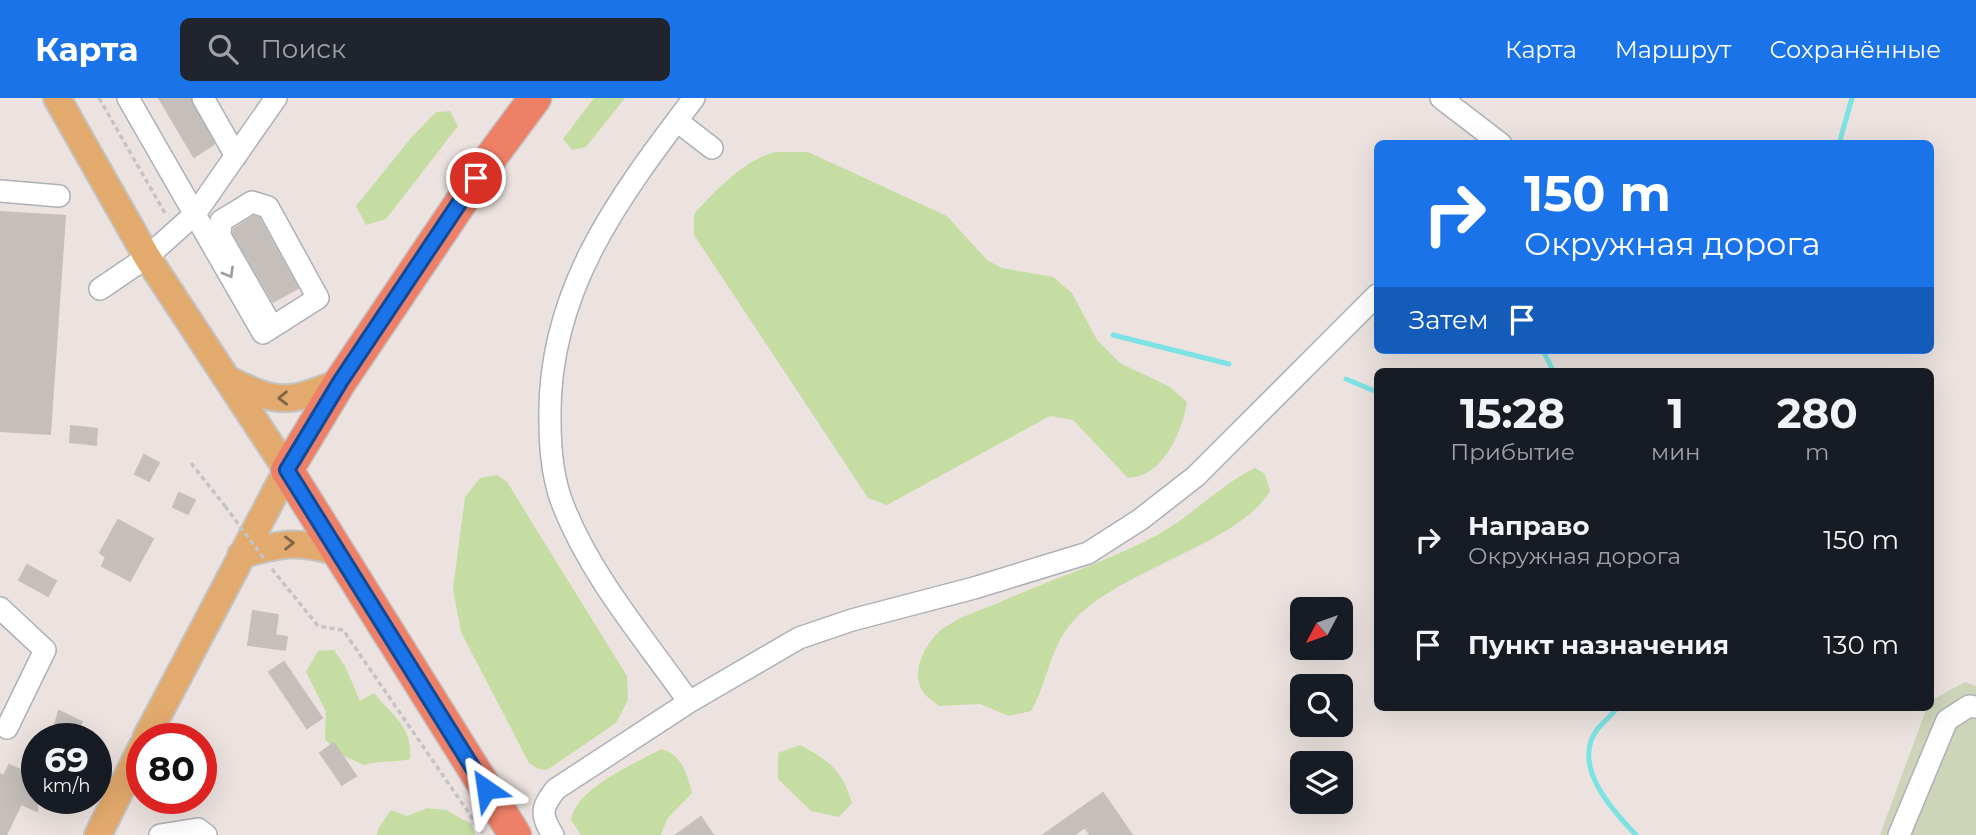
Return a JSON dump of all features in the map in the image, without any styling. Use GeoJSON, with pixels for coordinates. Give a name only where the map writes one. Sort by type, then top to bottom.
{"type":"FeatureCollection","features":[{"type":"Feature","properties":{"kind":"highway"},"geometry":{"type":"LineString","coordinates":[[515,835],[287,470],[340,382],[484,167],[535,98]]}},
{"type":"Feature","properties":{"kind":"main road"},"geometry":{"type":"LineString","coordinates":[[57,98],[147,257],[287,470],[253,557],[155,723]]}},
{"type":"Feature","properties":{"kind":"main road"},"geometry":{"type":"LineString","coordinates":[[227,379],[256,394],[280,400],[306,396],[340,382]]}},
{"type":"Feature","properties":{"kind":"main road"},"geometry":{"type":"LineString","coordinates":[[253,557],[279,543],[310,543],[338,552]]}},
{"type":"Feature","properties":{"kind":"main road"},"geometry":{"type":"LineString","coordinates":[[98,835],[126,779]]}},
{"type":"Feature","properties":{"kind":"street"},"geometry":{"type":"LineString","coordinates":[[128,98],[263,333],[318,299],[259,190],[250,189],[212,211],[195,214]]}},
{"type":"Feature","properties":{"kind":"street"},"geometry":{"type":"LineString","coordinates":[[203,98],[236,156]]}},
{"type":"Feature","properties":{"kind":"street"},"geometry":{"type":"LineString","coordinates":[[100,289],[147,257],[195,214],[276,98]]}},
{"type":"Feature","properties":{"kind":"street"},"geometry":{"type":"LineString","coordinates":[[689,702],[588,558],[562,503],[550,447],[549,393],[556,340],[577,277],[611,212],[694,98]]}},
{"type":"Feature","properties":{"kind":"street"},"geometry":{"type":"LineString","coordinates":[[1441,98],[1496,140]]}},
{"type":"Feature","properties":{"kind":"street"},"geometry":{"type":"LineString","coordinates":[[677,121],[712,148]]}},
{"type":"Feature","properties":{"kind":"street"},"geometry":{"type":"LineString","coordinates":[[0,191],[59,196]]}},
{"type":"Feature","properties":{"kind":"street"},"geometry":{"type":"LineString","coordinates":[[268,207],[252,202],[221,220],[220,236],[272,327]]}},
{"type":"Feature","properties":{"kind":"street"},"geometry":{"type":"LineString","coordinates":[[553,835],[542,817],[543,805],[556,789],[689,702],[799,638],[852,620],[974,588],[1088,553],[1141,519],[1196,476],[1374,298]]}},
{"type":"Feature","properties":{"kind":"street"},"geometry":{"type":"LineString","coordinates":[[0,608],[45,650],[7,727]]}},
{"type":"Feature","properties":{"kind":"street"},"geometry":{"type":"LineString","coordinates":[[1899,835],[1947,720],[1969,706],[1976,707]]}},
{"type":"Feature","properties":{"kind":"street"},"geometry":{"type":"LineString","coordinates":[[160,835],[198,829],[206,835]]}},
{"type":"Feature","properties":{"kind":"path"},"geometry":{"type":"LineString","coordinates":[[99,98],[176,231]]}},
{"type":"Feature","properties":{"kind":"path"},"geometry":{"type":"LineString","coordinates":[[191,463],[225,506],[253,557],[317,626],[343,630],[484,835]]}},
{"type":"Feature","properties":{"kind":"green space"},"geometry":{"type":"Polygon","coordinates":[[[594,98],[625,98],[586,147],[572,150],[563,139],[594,98]]]}},
{"type":"Feature","properties":{"kind":"green space"},"geometry":{"type":"Polygon","coordinates":[[[450,111],[458,126],[386,219],[366,225],[356,206],[411,138],[436,112],[450,111]]]}},
{"type":"Feature","properties":{"kind":"green space"},"geometry":{"type":"Polygon","coordinates":[[[775,152],[808,152],[947,216],[987,260],[1002,268],[1053,277],[1072,293],[1097,340],[1120,363],[1170,387],[1187,402],[1181,426],[1169,451],[1151,470],[1128,478],[1073,420],[1050,416],[887,505],[868,498],[694,235],[694,214],[712,195],[752,162],[775,152]]]}},
{"type":"Feature","properties":{"kind":"green space"},"geometry":{"type":"Polygon","coordinates":[[[1255,468],[1265,474],[1270,491],[1256,509],[1209,540],[1098,599],[1078,616],[1068,627],[1055,650],[1031,711],[1009,716],[980,704],[939,706],[923,692],[918,675],[922,656],[932,639],[945,627],[1159,534],[1255,468]]]}},
{"type":"Feature","properties":{"kind":"green space"},"geometry":{"type":"Polygon","coordinates":[[[497,475],[507,482],[627,676],[628,700],[616,723],[547,770],[529,763],[461,632],[453,589],[465,497],[480,478],[497,475]]]}},
{"type":"Feature","properties":{"kind":"green space"},"geometry":{"type":"Polygon","coordinates":[[[334,650],[345,666],[360,701],[374,693],[405,730],[410,759],[364,765],[336,752],[325,739],[326,712],[306,672],[318,651],[334,650]]]}},
{"type":"Feature","properties":{"kind":"green space"},"geometry":{"type":"Polygon","coordinates":[[[1965,682],[1976,686],[1976,835],[1880,835],[1926,711],[1934,711],[1934,699],[1965,682]]]}},
{"type":"Feature","properties":{"kind":"green space"},"geometry":{"type":"Polygon","coordinates":[[[800,745],[827,762],[844,782],[852,803],[839,817],[811,811],[778,779],[778,753],[800,745]]]}},
{"type":"Feature","properties":{"kind":"green space"},"geometry":{"type":"Polygon","coordinates":[[[661,749],[679,760],[686,772],[692,793],[667,819],[661,835],[581,835],[571,820],[575,808],[584,797],[608,778],[661,749]]]}},
{"type":"Feature","properties":{"kind":"green space"},"geometry":{"type":"Polygon","coordinates":[[[427,808],[446,810],[471,824],[475,835],[377,835],[391,810],[407,816],[427,808]]]}},
{"type":"Feature","properties":{"kind":"building"},"geometry":{"type":"Polygon","coordinates":[[[159,98],[190,98],[214,144],[194,157],[159,98]]]}},
{"type":"Feature","properties":{"kind":"building"},"geometry":{"type":"Polygon","coordinates":[[[0,212],[65,216],[50,434],[0,431],[0,212]]]}},
{"type":"Feature","properties":{"kind":"building"},"geometry":{"type":"Polygon","coordinates":[[[254,216],[259,218],[298,288],[273,302],[233,233],[234,229],[254,216]]]}},
{"type":"Feature","properties":{"kind":"building"},"geometry":{"type":"Polygon","coordinates":[[[71,426],[97,429],[96,445],[70,442],[71,426]]]}},
{"type":"Feature","properties":{"kind":"building"},"geometry":{"type":"Polygon","coordinates":[[[144,455],[159,463],[149,481],[135,474],[144,455]]]}},
{"type":"Feature","properties":{"kind":"building"},"geometry":{"type":"Polygon","coordinates":[[[179,493],[195,500],[188,514],[173,507],[179,493]]]}},
{"type":"Feature","properties":{"kind":"building"},"geometry":{"type":"Polygon","coordinates":[[[118,520],[153,539],[130,581],[102,566],[106,557],[100,553],[118,520]]]}},
{"type":"Feature","properties":{"kind":"building"},"geometry":{"type":"Polygon","coordinates":[[[27,565],[56,581],[48,596],[19,580],[27,565]]]}},
{"type":"Feature","properties":{"kind":"building"},"geometry":{"type":"Polygon","coordinates":[[[253,611],[278,615],[275,635],[287,637],[285,650],[248,645],[253,611]]]}},
{"type":"Feature","properties":{"kind":"building"},"geometry":{"type":"Polygon","coordinates":[[[284,662],[322,718],[307,728],[269,672],[284,662]]]}},
{"type":"Feature","properties":{"kind":"building"},"geometry":{"type":"Polygon","coordinates":[[[59,711],[82,722],[82,723],[55,723],[59,711]]]}},
{"type":"Feature","properties":{"kind":"building"},"geometry":{"type":"Polygon","coordinates":[[[334,743],[356,776],[342,785],[320,753],[334,743]]]}},
{"type":"Feature","properties":{"kind":"building"},"geometry":{"type":"Polygon","coordinates":[[[9,765],[21,770],[21,804],[6,835],[0,835],[0,774],[4,776],[9,765]]]}},
{"type":"Feature","properties":{"kind":"building"},"geometry":{"type":"Polygon","coordinates":[[[1103,793],[1132,835],[1090,835],[1085,827],[1074,835],[1043,835],[1103,793]]]}},
{"type":"Feature","properties":{"kind":"building"},"geometry":{"type":"Polygon","coordinates":[[[701,817],[713,835],[676,835],[701,817]]]}},
{"type":"Feature","properties":{"kind":"waterway"},"geometry":{"type":"LineString","coordinates":[[1840,140],[1852,98]]}},
{"type":"Feature","properties":{"kind":"waterway"},"geometry":{"type":"LineString","coordinates":[[1113,335],[1229,364]]}},
{"type":"Feature","properties":{"kind":"waterway"},"geometry":{"type":"LineString","coordinates":[[1545,354],[1552,368]]}},
{"type":"Feature","properties":{"kind":"waterway"},"geometry":{"type":"LineString","coordinates":[[1346,379],[1374,391]]}},
{"type":"Feature","properties":{"kind":"waterway"},"geometry":{"type":"LineString","coordinates":[[1614,711],[1596,731],[1590,745],[1589,759],[1598,788],[1636,835]]}},
{"type":"Feature","properties":{"kind":"route"},"geometry":{"type":"LineString","coordinates":[[476,178],[340,382],[287,470],[486,789]]}}]}
